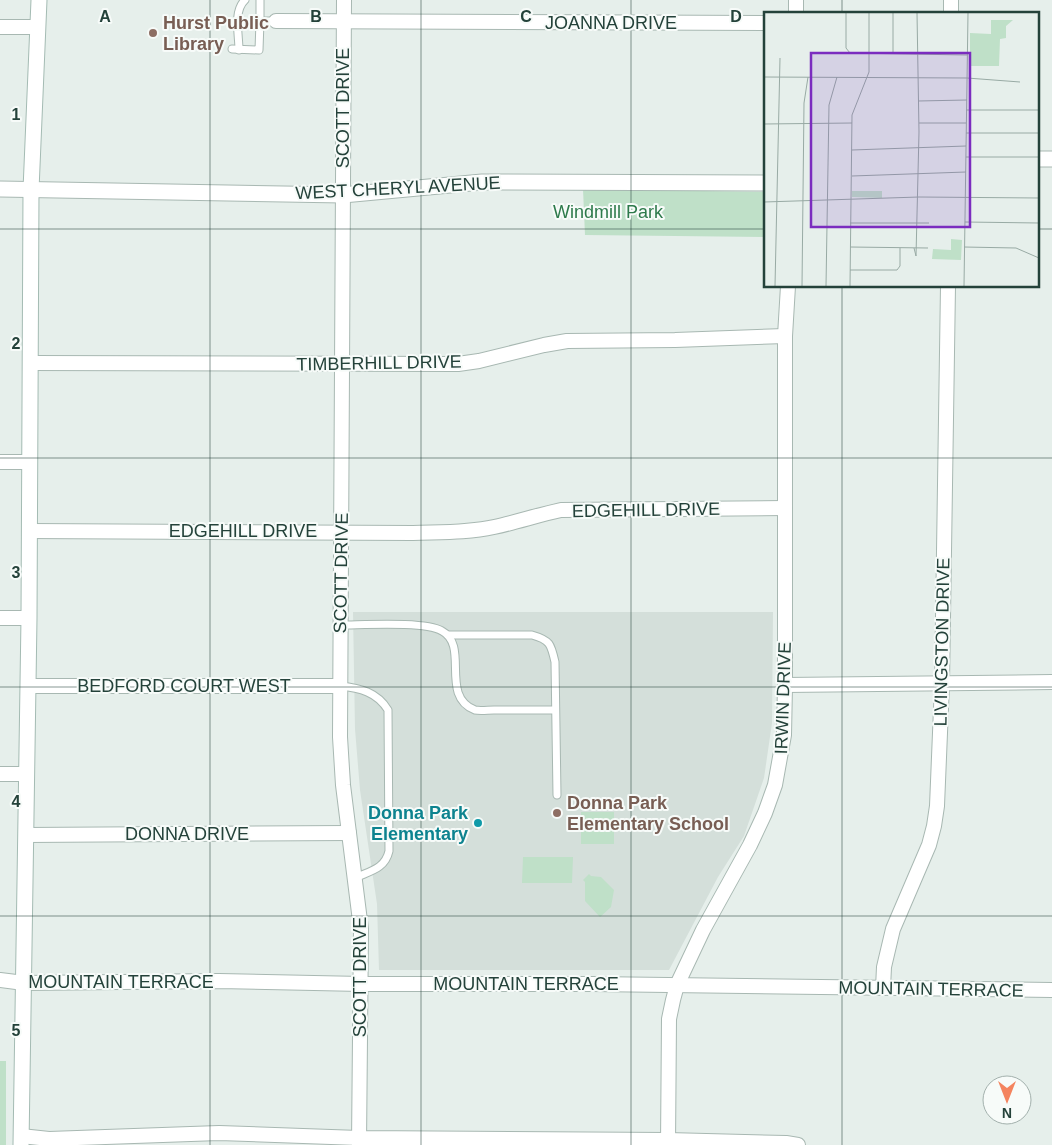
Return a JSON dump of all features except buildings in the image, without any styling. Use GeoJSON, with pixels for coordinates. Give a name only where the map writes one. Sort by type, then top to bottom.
{"type":"FeatureCollection","features":[{"type":"Feature","properties":{"kind":"main road"},"geometry":{"type":"LineString","coordinates":[[21,1140],[29,618],[31,190],[39,0]]}},
{"type":"Feature","properties":{"kind":"main road","name":"WEST CHERYL AVENUE"},"geometry":{"type":"LineString","coordinates":[[0,189],[343,195],[482,182],[764,183]]}},
{"type":"Feature","properties":{"kind":"street","name":"SCOTT DRIVE"},"geometry":{"type":"LineString","coordinates":[[344,0],[340,737],[348,833],[362,929],[359,1142]]}},
{"type":"Feature","properties":{"kind":"street","name":"JOANNA DRIVE"},"geometry":{"type":"LineString","coordinates":[[276,21],[764,23]]}},
{"type":"Feature","properties":{"kind":"street"},"geometry":{"type":"LineString","coordinates":[[0,27],[38,27]]}},
{"type":"Feature","properties":{"kind":"street","name":"IRWIN DRIVE"},"geometry":{"type":"LineString","coordinates":[[668,1143],[669,1019],[677,985],[703,930],[750,845],[768,806],[781,762],[784,734],[785,685],[785,336],[788,288]]}},
{"type":"Feature","properties":{"kind":"street","name":"LIVINGSTON DRIVE"},"geometry":{"type":"LineString","coordinates":[[883,988],[884,967],[893,929],[929,845],[937,806],[942,684],[948,288]]}},
{"type":"Feature","properties":{"kind":"street","name":"TIMBERHILL DRIVE"},"geometry":{"type":"LineString","coordinates":[[30,363],[458,364],[567,341],[785,336]]}},
{"type":"Feature","properties":{"kind":"street"},"geometry":{"type":"LineString","coordinates":[[0,462],[30,462]]}},
{"type":"Feature","properties":{"kind":"street","name":"EDGEHILL DRIVE"},"geometry":{"type":"LineString","coordinates":[[29,531],[341,531],[413,533],[466,531],[494,527],[561,510],[785,508]]}},
{"type":"Feature","properties":{"kind":"street"},"geometry":{"type":"LineString","coordinates":[[0,618],[29,618]]}},
{"type":"Feature","properties":{"kind":"street"},"geometry":{"type":"LineString","coordinates":[[785,685],[1052,682]]}},
{"type":"Feature","properties":{"kind":"street","name":"BEDFORD COURT WEST"},"geometry":{"type":"LineString","coordinates":[[28,686],[340,686]]}},
{"type":"Feature","properties":{"kind":"street"},"geometry":{"type":"LineString","coordinates":[[0,774],[27,774]]}},
{"type":"Feature","properties":{"kind":"street","name":"DONNA DRIVE"},"geometry":{"type":"LineString","coordinates":[[26,835],[348,833]]}},
{"type":"Feature","properties":{"kind":"street","name":"MOUNTAIN TERRACE"},"geometry":{"type":"LineString","coordinates":[[0,980],[24,983],[219,981],[1052,990]]}},
{"type":"Feature","properties":{"kind":"street"},"geometry":{"type":"LineString","coordinates":[[21,1140],[49,1138],[131,1141],[219,1133],[359,1142],[786,1143],[798,1145]]}},
{"type":"Feature","properties":{"kind":"lane"},"geometry":{"type":"LineString","coordinates":[[245,0],[240,4],[238,12],[235,49],[259,50],[260,0]]}},
{"type":"Feature","properties":{"kind":"lane"},"geometry":{"type":"LineString","coordinates":[[260,21],[276,21]]}},
{"type":"Feature","properties":{"kind":"lane"},"geometry":{"type":"LineString","coordinates":[[340,625],[428,626],[442,630],[448,635],[453,644],[457,690],[461,701],[476,710],[555,710]]}},
{"type":"Feature","properties":{"kind":"lane"},"geometry":{"type":"LineString","coordinates":[[448,635],[532,635],[544,639],[552,648],[555,662],[557,795]]}},
{"type":"Feature","properties":{"kind":"lane"},"geometry":{"type":"LineString","coordinates":[[340,686],[367,691],[383,702],[388,710],[389,852],[387,860],[381,866],[355,878]]}},
{"type":"Feature","properties":{"kind":"shaded area","name":"Donna Park Elementary School"},"geometry":{"type":"Polygon","coordinates":[[[353,612],[773,612],[772,723],[764,778],[744,836],[718,877],[669,970],[379,970],[377,904],[360,790],[355,729],[353,612]]]}},
{"type":"Feature","properties":{"kind":"green space","name":"Windmill Park"},"geometry":{"type":"Polygon","coordinates":[[[583,189],[764,192],[764,237],[585,235],[583,189]]]}},
{"type":"Feature","properties":{"kind":"green space"},"geometry":{"type":"Polygon","coordinates":[[[581,812],[614,812],[614,844],[581,844],[581,812]]]}},
{"type":"Feature","properties":{"kind":"green space"},"geometry":{"type":"Polygon","coordinates":[[[523,857],[573,857],[572,883],[522,883],[523,857]]]}},
{"type":"Feature","properties":{"kind":"green space"},"geometry":{"type":"Polygon","coordinates":[[[589,874],[601,877],[614,890],[611,907],[600,917],[585,901],[585,882],[583,880],[589,874]]]}},
{"type":"Feature","properties":{"kind":"green space"},"geometry":{"type":"Polygon","coordinates":[[[0,1061],[6,1061],[6,1145],[0,1145],[0,1061]]]}},
{"type":"Feature","properties":{"kind":"place","name":"Hurst Public Library"},"geometry":{"type":"Point","coordinates":[153,33]}},
{"type":"Feature","properties":{"kind":"place","name":"Donna Park Elementary School"},"geometry":{"type":"Point","coordinates":[557,813]}},
{"type":"Feature","properties":{"kind":"place","name":"Donna Park Elementary"},"geometry":{"type":"Point","coordinates":[478,823]}}]}
